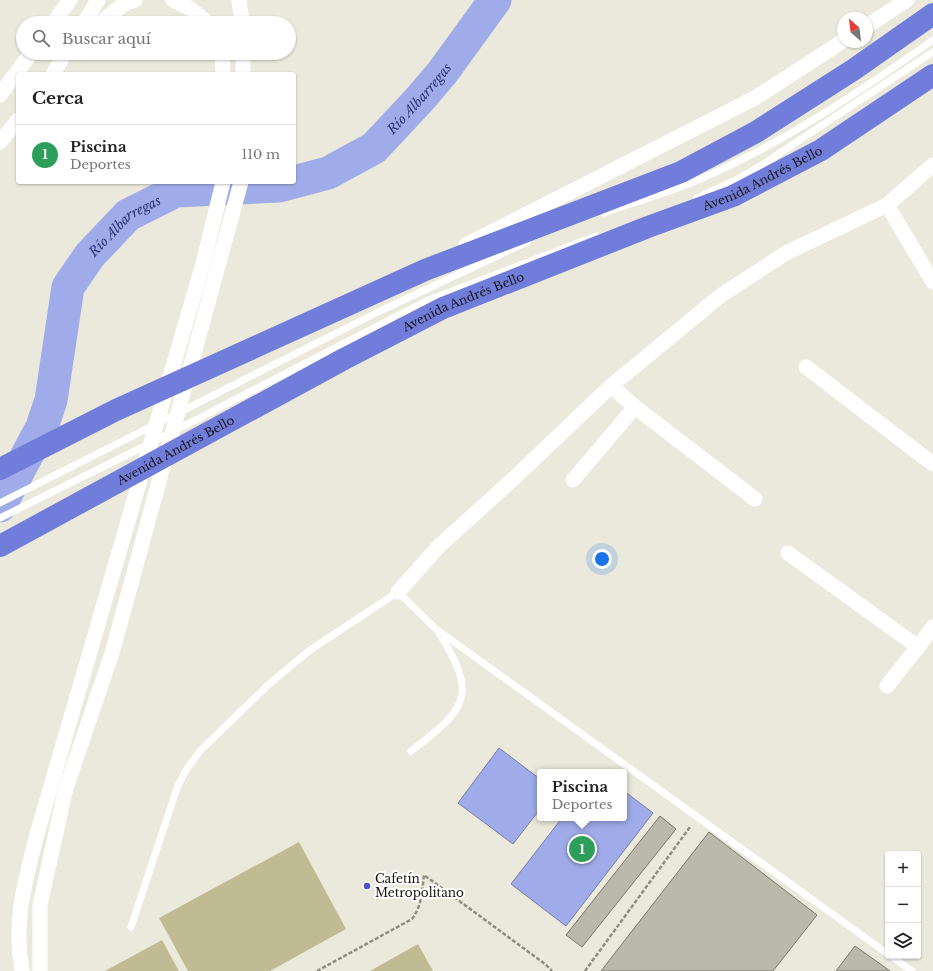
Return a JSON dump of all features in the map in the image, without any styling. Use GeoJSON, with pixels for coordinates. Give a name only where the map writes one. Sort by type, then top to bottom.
{"type":"FeatureCollection","features":[{"type":"Feature","properties":{"kind":"highway"},"geometry":{"type":"LineString","coordinates":[[0,469],[116,410],[425,270],[681,172],[756,132],[853,70],[933,14]]}},
{"type":"Feature","properties":{"kind":"highway","name":"Avenida Andrés Bello"},"geometry":{"type":"LineString","coordinates":[[8,542],[344,359],[443,308],[648,227],[733,196],[821,150],[933,75]]}},
{"type":"Feature","properties":{"kind":"street"},"geometry":{"type":"LineString","coordinates":[[58,16],[70,0]]}},
{"type":"Feature","properties":{"kind":"street"},"geometry":{"type":"LineString","coordinates":[[88,16],[98,0]]}},
{"type":"Feature","properties":{"kind":"street"},"geometry":{"type":"LineString","coordinates":[[109,16],[124,4],[136,0]]}},
{"type":"Feature","properties":{"kind":"street"},"geometry":{"type":"LineString","coordinates":[[173,0],[192,9],[200,16]]}},
{"type":"Feature","properties":{"kind":"street"},"geometry":{"type":"LineString","coordinates":[[239,0],[242,16]]}},
{"type":"Feature","properties":{"kind":"street"},"geometry":{"type":"LineString","coordinates":[[873,22],[907,0]]}},
{"type":"Feature","properties":{"kind":"street"},"geometry":{"type":"LineString","coordinates":[[323,317],[755,98],[837,45]]}},
{"type":"Feature","properties":{"kind":"street"},"geometry":{"type":"LineString","coordinates":[[17,72],[26,60]]}},
{"type":"Feature","properties":{"kind":"street"},"geometry":{"type":"LineString","coordinates":[[53,72],[61,60]]}},
{"type":"Feature","properties":{"kind":"street"},"geometry":{"type":"LineString","coordinates":[[223,60],[223,72]]}},
{"type":"Feature","properties":{"kind":"street"},"geometry":{"type":"LineString","coordinates":[[243,60],[243,72]]}},
{"type":"Feature","properties":{"kind":"street"},"geometry":{"type":"LineString","coordinates":[[0,95],[16,73]]}},
{"type":"Feature","properties":{"kind":"street"},"geometry":{"type":"LineString","coordinates":[[0,142],[16,122]]}},
{"type":"Feature","properties":{"kind":"street"},"geometry":{"type":"LineString","coordinates":[[398,592],[439,546],[512,480],[611,386],[720,296],[786,253],[887,205],[933,165]]}},
{"type":"Feature","properties":{"kind":"street"},"geometry":{"type":"LineString","coordinates":[[22,971],[18,948],[21,901],[37,834],[204,260],[223,184]]}},
{"type":"Feature","properties":{"kind":"street"},"geometry":{"type":"LineString","coordinates":[[40,971],[40,905],[66,788],[112,653],[241,184]]}},
{"type":"Feature","properties":{"kind":"street"},"geometry":{"type":"LineString","coordinates":[[887,205],[933,282]]}},
{"type":"Feature","properties":{"kind":"street"},"geometry":{"type":"LineString","coordinates":[[806,367],[933,464]]}},
{"type":"Feature","properties":{"kind":"street"},"geometry":{"type":"LineString","coordinates":[[611,386],[635,407],[755,499]]}},
{"type":"Feature","properties":{"kind":"street"},"geometry":{"type":"LineString","coordinates":[[573,480],[635,407]]}},
{"type":"Feature","properties":{"kind":"street"},"geometry":{"type":"LineString","coordinates":[[788,553],[918,647]]}},
{"type":"Feature","properties":{"kind":"street"},"geometry":{"type":"LineString","coordinates":[[887,686],[933,627]]}},
{"type":"Feature","properties":{"kind":"lane"},"geometry":{"type":"LineString","coordinates":[[593,217],[698,180],[757,150],[880,77],[933,40]]}},
{"type":"Feature","properties":{"kind":"lane"},"geometry":{"type":"LineString","coordinates":[[690,200],[736,180],[759,167],[933,52]]}},
{"type":"Feature","properties":{"kind":"lane"},"geometry":{"type":"LineString","coordinates":[[0,518],[147,445],[426,301],[606,232]]}},
{"type":"Feature","properties":{"kind":"lane"},"geometry":{"type":"LineString","coordinates":[[0,503],[380,311],[537,238]]}},
{"type":"Feature","properties":{"kind":"lane"},"geometry":{"type":"LineString","coordinates":[[131,927],[177,788],[186,770],[200,751],[268,685],[310,650],[398,592],[436,629],[885,952]]}},
{"type":"Feature","properties":{"kind":"lane"},"geometry":{"type":"LineString","coordinates":[[411,751],[428,738],[458,709],[463,695],[461,676],[451,652],[436,629]]}},
{"type":"Feature","properties":{"kind":"lane"},"geometry":{"type":"LineString","coordinates":[[895,959],[912,971]]}},
{"type":"Feature","properties":{"kind":"path"},"geometry":{"type":"LineString","coordinates":[[585,971],[690,827],[684,823]]}},
{"type":"Feature","properties":{"kind":"path"},"geometry":{"type":"LineString","coordinates":[[317,971],[412,919],[417,913],[422,899],[424,875],[545,964],[552,971]]}},
{"type":"Feature","properties":{"kind":"shaded area"},"geometry":{"type":"Polygon","coordinates":[[[299,842],[346,929],[270,971],[188,971],[159,918],[299,842]]]}},
{"type":"Feature","properties":{"kind":"shaded area"},"geometry":{"type":"Polygon","coordinates":[[[162,940],[179,971],[105,971],[162,940]]]}},
{"type":"Feature","properties":{"kind":"shaded area"},"geometry":{"type":"Polygon","coordinates":[[[418,944],[433,971],[370,971],[418,944]]]}},
{"type":"Feature","properties":{"kind":"water"},"geometry":{"type":"Polygon","coordinates":[[[499,748],[537,777],[537,813],[513,844],[458,803],[499,748]]]}},
{"type":"Feature","properties":{"kind":"water"},"geometry":{"type":"Polygon","coordinates":[[[627,793],[653,813],[566,926],[511,884],[560,821],[627,821],[627,793]]]}},
{"type":"Feature","properties":{"kind":"building"},"geometry":{"type":"Polygon","coordinates":[[[660,816],[676,829],[582,947],[566,935],[660,816]]]}},
{"type":"Feature","properties":{"kind":"building"},"geometry":{"type":"Polygon","coordinates":[[[709,832],[817,915],[773,971],[601,971],[709,832]]]}},
{"type":"Feature","properties":{"kind":"building"},"geometry":{"type":"Polygon","coordinates":[[[855,946],[890,971],[836,971],[855,946]]]}},
{"type":"Feature","properties":{"kind":"waterway","name":"Río Albarregas"},"geometry":{"type":"LineString","coordinates":[[296,181],[328,173],[374,148],[442,73],[495,0]]}},
{"type":"Feature","properties":{"kind":"waterway","name":"Río Albarregas"},"geometry":{"type":"LineString","coordinates":[[0,506],[42,427],[51,400],[68,287],[90,255],[128,215],[176,191],[279,186],[287,184]]}},
{"type":"Feature","properties":{"kind":"place","name":"Piscina"},"geometry":{"type":"Point","coordinates":[582,849]}},
{"type":"Feature","properties":{"kind":"place","name":"Cafetín Metropolitano"},"geometry":{"type":"Point","coordinates":[367,886]}}]}
